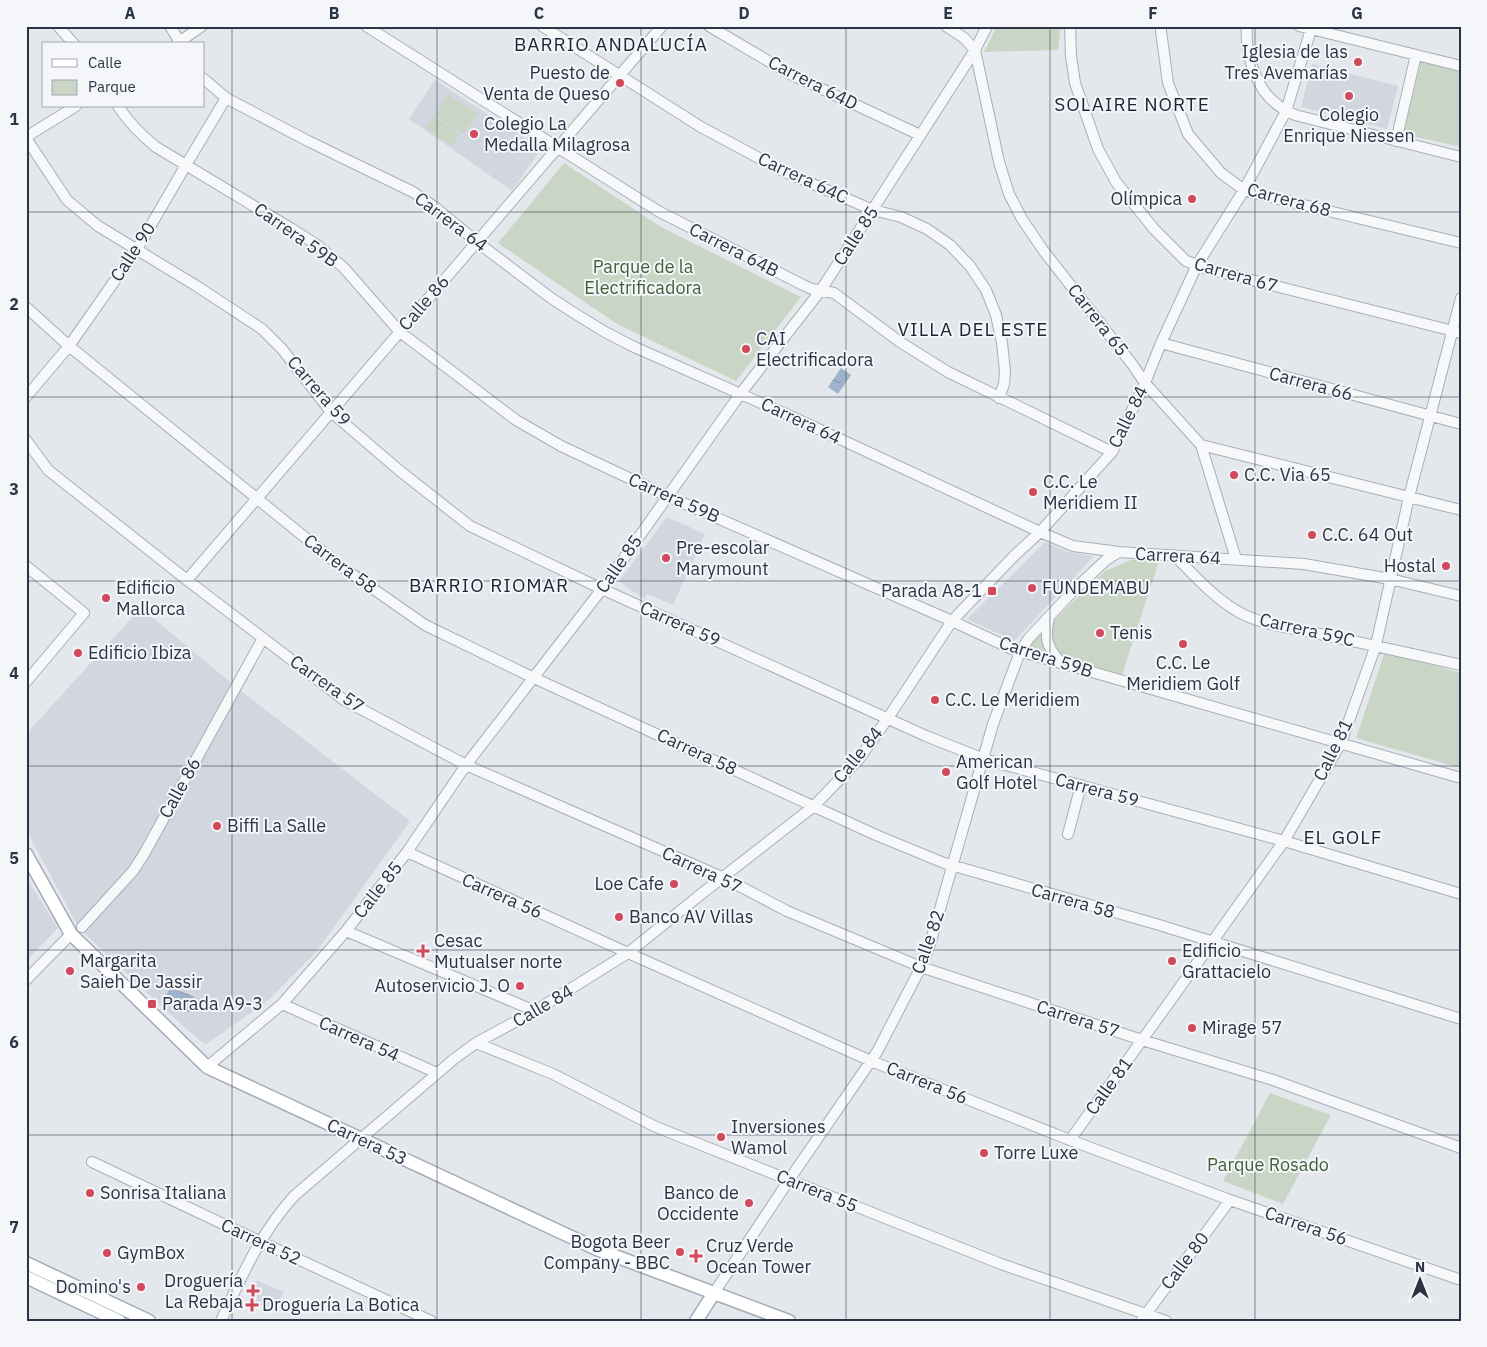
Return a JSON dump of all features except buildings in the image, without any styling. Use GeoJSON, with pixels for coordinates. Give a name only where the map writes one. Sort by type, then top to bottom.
{"type":"FeatureCollection","features":[{"type":"Feature","properties":{"kind":"main road","name":"Carrera 53"},"geometry":{"type":"LineString","coordinates":[[26,854],[76,931],[207,1067],[599,1250],[789,1321]]}},
{"type":"Feature","properties":{"kind":"main road"},"geometry":{"type":"LineString","coordinates":[[26,1263],[149,1321]]}},
{"type":"Feature","properties":{"kind":"main road"},"geometry":{"type":"LineString","coordinates":[[26,1277],[119,1321]]}},
{"type":"Feature","properties":{"kind":"main road","name":"Calle 82"},"geometry":{"type":"LineString","coordinates":[[696,1321],[714,1293]]}},
{"type":"Feature","properties":{"kind":"street"},"geometry":{"type":"LineString","coordinates":[[58,26],[72,42]]}},
{"type":"Feature","properties":{"kind":"street"},"geometry":{"type":"LineString","coordinates":[[170,26],[178,42]]}},
{"type":"Feature","properties":{"kind":"street"},"geometry":{"type":"LineString","coordinates":[[180,42],[202,26]]}},
{"type":"Feature","properties":{"kind":"street","name":"Carrera 64B"},"geometry":{"type":"LineString","coordinates":[[366,26],[658,211],[803,285],[834,293],[900,342],[948,372],[1112,452]]}},
{"type":"Feature","properties":{"kind":"street","name":"Carrera 64C"},"geometry":{"type":"LineString","coordinates":[[542,26],[709,132],[785,172],[873,210],[901,217],[927,229],[950,245],[970,266],[986,290],[996,316],[1002,343],[1005,371],[1004,384],[999,398]]}},
{"type":"Feature","properties":{"kind":"street","name":"Calle 86"},"geometry":{"type":"LineString","coordinates":[[187,580],[662,26]]}},
{"type":"Feature","properties":{"kind":"street","name":"Carrera 64D"},"geometry":{"type":"LineString","coordinates":[[709,26],[790,74],[920,135]]}},
{"type":"Feature","properties":{"kind":"street"},"geometry":{"type":"LineString","coordinates":[[946,26],[964,38],[976,50]]}},
{"type":"Feature","properties":{"kind":"street","name":"Calle 85"},"geometry":{"type":"LineString","coordinates":[[207,1067],[282,1004],[346,931],[407,852],[466,765],[602,589],[741,393],[821,290],[976,50],[987,26]]}},
{"type":"Feature","properties":{"kind":"street","name":"Carrera 67"},"geometry":{"type":"LineString","coordinates":[[1070,26],[1071,56],[1075,83],[1098,149],[1116,182],[1139,212],[1186,261],[1208,269],[1456,332]]}},
{"type":"Feature","properties":{"kind":"street","name":"Carrera 68"},"geometry":{"type":"LineString","coordinates":[[1161,26],[1168,83],[1188,134],[1221,173],[1244,190],[1461,243]]}},
{"type":"Feature","properties":{"kind":"street"},"geometry":{"type":"LineString","coordinates":[[1247,26],[1246,33],[1254,71],[1264,92],[1286,111],[1295,115],[1461,157]]}},
{"type":"Feature","properties":{"kind":"street"},"geometry":{"type":"LineString","coordinates":[[1299,26],[1461,66]]}},
{"type":"Feature","properties":{"kind":"street","name":"Calle 84"},"geometry":{"type":"LineString","coordinates":[[220,1321],[259,1242],[278,1213],[294,1196],[437,1073],[476,1044],[535,1011],[628,953],[814,806],[859,759],[952,621],[1015,555],[1040,532],[1112,452],[1197,265],[1244,190],[1286,111],[1312,28]]}},
{"type":"Feature","properties":{"kind":"street","name":"Carrera 65"},"geometry":{"type":"LineString","coordinates":[[976,50],[1000,162],[1009,194],[1022,219],[1043,250],[1145,383],[1201,446]]}},
{"type":"Feature","properties":{"kind":"street"},"geometry":{"type":"LineString","coordinates":[[1396,141],[1416,55]]}},
{"type":"Feature","properties":{"kind":"street","name":"Carrera 64"},"geometry":{"type":"LineString","coordinates":[[205,80],[226,98],[306,140],[413,192],[574,314],[604,332],[1073,546],[1119,552],[1304,564],[1390,579],[1461,596]]}},
{"type":"Feature","properties":{"kind":"street","name":"Calle 90"},"geometry":{"type":"LineString","coordinates":[[26,396],[69,346],[137,249],[226,98]]}},
{"type":"Feature","properties":{"kind":"street"},"geometry":{"type":"LineString","coordinates":[[26,137],[73,108]]}},
{"type":"Feature","properties":{"kind":"street","name":"Carrera 59B"},"geometry":{"type":"LineString","coordinates":[[119,108],[142,136],[156,147],[316,245],[344,268],[400,332],[516,420],[561,446],[667,496],[1020,652],[1061,662],[1461,778]]}},
{"type":"Feature","properties":{"kind":"street","name":"Carrera 59"},"geometry":{"type":"LineString","coordinates":[[26,137],[67,200],[98,226],[262,329],[282,349],[331,412],[400,471],[470,526],[602,589],[926,736],[984,759],[1284,840],[1461,894]]}},
{"type":"Feature","properties":{"kind":"street","name":"Calle 81"},"geometry":{"type":"LineString","coordinates":[[1070,1140],[1284,840],[1341,742],[1376,645],[1429,416],[1456,332],[1461,298]]}},
{"type":"Feature","properties":{"kind":"street","name":"Carrera 58"},"geometry":{"type":"LineString","coordinates":[[26,307],[69,346],[338,565],[425,625],[534,678],[876,835],[952,866],[1156,924],[1461,1019]]}},
{"type":"Feature","properties":{"kind":"street","name":"Carrera 66"},"geometry":{"type":"LineString","coordinates":[[1161,343],[1461,424]]}},
{"type":"Feature","properties":{"kind":"street","name":"Carrera 57"},"geometry":{"type":"LineString","coordinates":[[26,440],[48,470],[187,580],[344,700],[466,765],[722,877],[787,911],[921,968],[1142,1040],[1273,1080],[1461,1148]]}},
{"type":"Feature","properties":{"kind":"street"},"geometry":{"type":"LineString","coordinates":[[1201,446],[1461,510]]}},
{"type":"Feature","properties":{"kind":"street"},"geometry":{"type":"LineString","coordinates":[[1201,446],[1236,559]]}},
{"type":"Feature","properties":{"kind":"street","name":"Calle 82"},"geometry":{"type":"LineString","coordinates":[[714,1293],[870,1061],[921,968],[930,944],[1000,706],[1020,652],[1029,638],[1089,576],[1106,560],[1119,552]]}},
{"type":"Feature","properties":{"kind":"street","name":"Carrera 59C"},"geometry":{"type":"LineString","coordinates":[[1174,555],[1206,587],[1238,612],[1250,617],[1461,665]]}},
{"type":"Feature","properties":{"kind":"street"},"geometry":{"type":"LineString","coordinates":[[26,566],[84,612],[26,682]]}},
{"type":"Feature","properties":{"kind":"street"},"geometry":{"type":"LineString","coordinates":[[1049,617],[1046,627],[1048,646],[1061,662]]}},
{"type":"Feature","properties":{"kind":"street","name":"Calle 86"},"geometry":{"type":"LineString","coordinates":[[26,980],[76,931],[133,870],[144,854],[263,638]]}},
{"type":"Feature","properties":{"kind":"street"},"geometry":{"type":"LineString","coordinates":[[1068,834],[1081,785]]}},
{"type":"Feature","properties":{"kind":"street","name":"Carrera 56"},"geometry":{"type":"LineString","coordinates":[[407,852],[870,1061],[1070,1140],[1230,1200],[1461,1280]]}},
{"type":"Feature","properties":{"kind":"street"},"geometry":{"type":"LineString","coordinates":[[346,931],[535,1011]]}},
{"type":"Feature","properties":{"kind":"street","name":"Carrera 54"},"geometry":{"type":"LineString","coordinates":[[282,1004],[437,1073]]}},
{"type":"Feature","properties":{"kind":"street","name":"Carrera 55"},"geometry":{"type":"LineString","coordinates":[[476,1044],[553,1074],[656,1127],[1001,1264],[1143,1317],[1166,1321]]}},
{"type":"Feature","properties":{"kind":"street","name":"Carrera 52"},"geometry":{"type":"LineString","coordinates":[[92,1162],[259,1242],[431,1321]]}},
{"type":"Feature","properties":{"kind":"street","name":"Calle 80"},"geometry":{"type":"LineString","coordinates":[[1143,1317],[1230,1200]]}},
{"type":"Feature","properties":{"kind":"shaded area","name":"Colegio Enrique Niessen"},"geometry":{"type":"Polygon","coordinates":[[[1312,64],[1398,86],[1387,129],[1301,107],[1312,64]]]}},
{"type":"Feature","properties":{"kind":"shaded area","name":"Colegio La Medalla Milagrosa"},"geometry":{"type":"Polygon","coordinates":[[[435,80],[541,149],[512,191],[409,119],[435,80]]]}},
{"type":"Feature","properties":{"kind":"shaded area","name":"Pre-escolar Marymount"},"geometry":{"type":"Polygon","coordinates":[[[667,517],[705,534],[673,605],[647,594],[645,598],[640,596],[619,581],[667,517]]]}},
{"type":"Feature","properties":{"kind":"shaded area","name":"FUNDEMABU"},"geometry":{"type":"Polygon","coordinates":[[[1045,542],[1067,552],[1094,556],[1014,641],[967,619],[1045,542]]]}},
{"type":"Feature","properties":{"kind":"shaded area","name":"Biffi La Salle"},"geometry":{"type":"Polygon","coordinates":[[[141,608],[236,687],[410,821],[316,952],[266,1002],[205,1045],[79,928],[26,830],[26,734],[141,608]]]}},
{"type":"Feature","properties":{"kind":"shaded area"},"geometry":{"type":"Polygon","coordinates":[[[26,877],[58,928],[26,961],[26,877]]]}},
{"type":"Feature","properties":{"kind":"shaded area"},"geometry":{"type":"Polygon","coordinates":[[[256,1280],[284,1292],[274,1311],[247,1299],[256,1280]]]}},
{"type":"Feature","properties":{"kind":"green space"},"geometry":{"type":"Polygon","coordinates":[[[997,26],[1061,26],[1058,50],[984,52],[997,26]]]}},
{"type":"Feature","properties":{"kind":"green space"},"geometry":{"type":"Polygon","coordinates":[[[1422,58],[1461,68],[1461,147],[1403,134],[1422,58]]]}},
{"type":"Feature","properties":{"kind":"green space"},"geometry":{"type":"Polygon","coordinates":[[[448,95],[477,113],[463,134],[435,115],[448,95]]]}},
{"type":"Feature","properties":{"kind":"green space"},"geometry":{"type":"Polygon","coordinates":[[[434,116],[460,134],[452,146],[425,128],[434,116]]]}},
{"type":"Feature","properties":{"kind":"green space","name":"Parque de la Electrificadora"},"geometry":{"type":"Polygon","coordinates":[[[564,163],[661,227],[801,297],[736,381],[617,324],[498,243],[564,163]]]}},
{"type":"Feature","properties":{"kind":"green space"},"geometry":{"type":"Polygon","coordinates":[[[1160,558],[1122,675],[1027,649],[1105,571],[1131,560],[1160,558]]]}},
{"type":"Feature","properties":{"kind":"green space"},"geometry":{"type":"Polygon","coordinates":[[[1385,651],[1461,673],[1461,768],[1356,738],[1385,651]]]}},
{"type":"Feature","properties":{"kind":"green space","name":"Parque Rosado"},"geometry":{"type":"Polygon","coordinates":[[[1270,1093],[1331,1115],[1283,1204],[1223,1181],[1270,1093]]]}},
{"type":"Feature","properties":{"kind":"water"},"geometry":{"type":"Polygon","coordinates":[[[841,368],[851,375],[838,394],[828,387],[841,368]]]}},
{"type":"Feature","properties":{"kind":"water"},"geometry":{"type":"Polygon","coordinates":[[[170,987],[195,997],[189,1012],[164,1001],[170,987]]]}},
{"type":"Feature","properties":{"kind":"place","name":"Iglesia de las Tres Avemarías"},"geometry":{"type":"Point","coordinates":[1358,62]}},
{"type":"Feature","properties":{"kind":"place","name":"Puesto de Venta de Queso"},"geometry":{"type":"Point","coordinates":[620,83]}},
{"type":"Feature","properties":{"kind":"place","name":"Colegio Enrique Niessen"},"geometry":{"type":"Point","coordinates":[1349,96]}},
{"type":"Feature","properties":{"kind":"place","name":"Colegio La Medalla Milagrosa"},"geometry":{"type":"Point","coordinates":[474,134]}},
{"type":"Feature","properties":{"kind":"place","name":"Olímpica"},"geometry":{"type":"Point","coordinates":[1192,199]}},
{"type":"Feature","properties":{"kind":"place","name":"CAI Electrificadora"},"geometry":{"type":"Point","coordinates":[746,349]}},
{"type":"Feature","properties":{"kind":"place","name":"C.C. Via 65"},"geometry":{"type":"Point","coordinates":[1234,475]}},
{"type":"Feature","properties":{"kind":"place","name":"C.C. Le Meridiem II"},"geometry":{"type":"Point","coordinates":[1033,492]}},
{"type":"Feature","properties":{"kind":"place","name":"C.C. 64 Out"},"geometry":{"type":"Point","coordinates":[1312,535]}},
{"type":"Feature","properties":{"kind":"place","name":"Pre-escolar Marymount"},"geometry":{"type":"Point","coordinates":[666,558]}},
{"type":"Feature","properties":{"kind":"place","name":"Hostal"},"geometry":{"type":"Point","coordinates":[1446,566]}},
{"type":"Feature","properties":{"kind":"place","name":"FUNDEMABU"},"geometry":{"type":"Point","coordinates":[1032,588]}},
{"type":"Feature","properties":{"kind":"place","name":"Parada A8-1"},"geometry":{"type":"Point","coordinates":[992,591]}},
{"type":"Feature","properties":{"kind":"place","name":"Edificio Mallorca"},"geometry":{"type":"Point","coordinates":[106,598]}},
{"type":"Feature","properties":{"kind":"place","name":"Tenis"},"geometry":{"type":"Point","coordinates":[1100,633]}},
{"type":"Feature","properties":{"kind":"place","name":"C.C. Le Meridiem Golf"},"geometry":{"type":"Point","coordinates":[1183,644]}},
{"type":"Feature","properties":{"kind":"place","name":"Edificio Ibiza"},"geometry":{"type":"Point","coordinates":[78,653]}},
{"type":"Feature","properties":{"kind":"place","name":"C.C. Le Meridiem"},"geometry":{"type":"Point","coordinates":[935,700]}},
{"type":"Feature","properties":{"kind":"place","name":"American Golf Hotel"},"geometry":{"type":"Point","coordinates":[946,772]}},
{"type":"Feature","properties":{"kind":"place","name":"Biffi La Salle"},"geometry":{"type":"Point","coordinates":[217,826]}},
{"type":"Feature","properties":{"kind":"place","name":"Loe Cafe"},"geometry":{"type":"Point","coordinates":[674,884]}},
{"type":"Feature","properties":{"kind":"place","name":"Banco AV Villas"},"geometry":{"type":"Point","coordinates":[619,917]}},
{"type":"Feature","properties":{"kind":"place","name":"Cesac Mutualser norte"},"geometry":{"type":"Point","coordinates":[423,951]}},
{"type":"Feature","properties":{"kind":"place","name":"Edificio Grattacielo"},"geometry":{"type":"Point","coordinates":[1172,961]}},
{"type":"Feature","properties":{"kind":"place","name":"Margarita Saieh De Jassir"},"geometry":{"type":"Point","coordinates":[70,971]}},
{"type":"Feature","properties":{"kind":"place","name":"Autoservicio J. O"},"geometry":{"type":"Point","coordinates":[520,986]}},
{"type":"Feature","properties":{"kind":"place","name":"Parada A9-3"},"geometry":{"type":"Point","coordinates":[152,1004]}},
{"type":"Feature","properties":{"kind":"place","name":"Mirage 57"},"geometry":{"type":"Point","coordinates":[1192,1028]}},
{"type":"Feature","properties":{"kind":"place","name":"Inversiones Wamol"},"geometry":{"type":"Point","coordinates":[721,1137]}},
{"type":"Feature","properties":{"kind":"place","name":"Torre Luxe"},"geometry":{"type":"Point","coordinates":[984,1153]}},
{"type":"Feature","properties":{"kind":"place","name":"Sonrisa Italiana"},"geometry":{"type":"Point","coordinates":[90,1193]}},
{"type":"Feature","properties":{"kind":"place","name":"Banco de Occidente"},"geometry":{"type":"Point","coordinates":[749,1203]}},
{"type":"Feature","properties":{"kind":"place","name":"Bogota Beer Company - BBC"},"geometry":{"type":"Point","coordinates":[680,1252]}},
{"type":"Feature","properties":{"kind":"place","name":"GymBox"},"geometry":{"type":"Point","coordinates":[107,1253]}},
{"type":"Feature","properties":{"kind":"place","name":"Cruz Verde Ocean Tower"},"geometry":{"type":"Point","coordinates":[696,1256]}},
{"type":"Feature","properties":{"kind":"place","name":"Domino's"},"geometry":{"type":"Point","coordinates":[141,1287]}},
{"type":"Feature","properties":{"kind":"place","name":"Droguería La Rebaja"},"geometry":{"type":"Point","coordinates":[253,1291]}},
{"type":"Feature","properties":{"kind":"place","name":"Droguería La Botica"},"geometry":{"type":"Point","coordinates":[252,1305]}},
{"type":"Feature","properties":{"kind":"district","name":"BARRIO ANDALUCÍA"},"geometry":{"type":"Point","coordinates":[611,44]}},
{"type":"Feature","properties":{"kind":"district","name":"SOLAIRE NORTE"},"geometry":{"type":"Point","coordinates":[1132,104]}},
{"type":"Feature","properties":{"kind":"district","name":"VILLA DEL ESTE"},"geometry":{"type":"Point","coordinates":[973,329]}},
{"type":"Feature","properties":{"kind":"district","name":"BARRIO RIOMAR"},"geometry":{"type":"Point","coordinates":[489,585]}},
{"type":"Feature","properties":{"kind":"district","name":"EL GOLF"},"geometry":{"type":"Point","coordinates":[1343,837]}}]}
